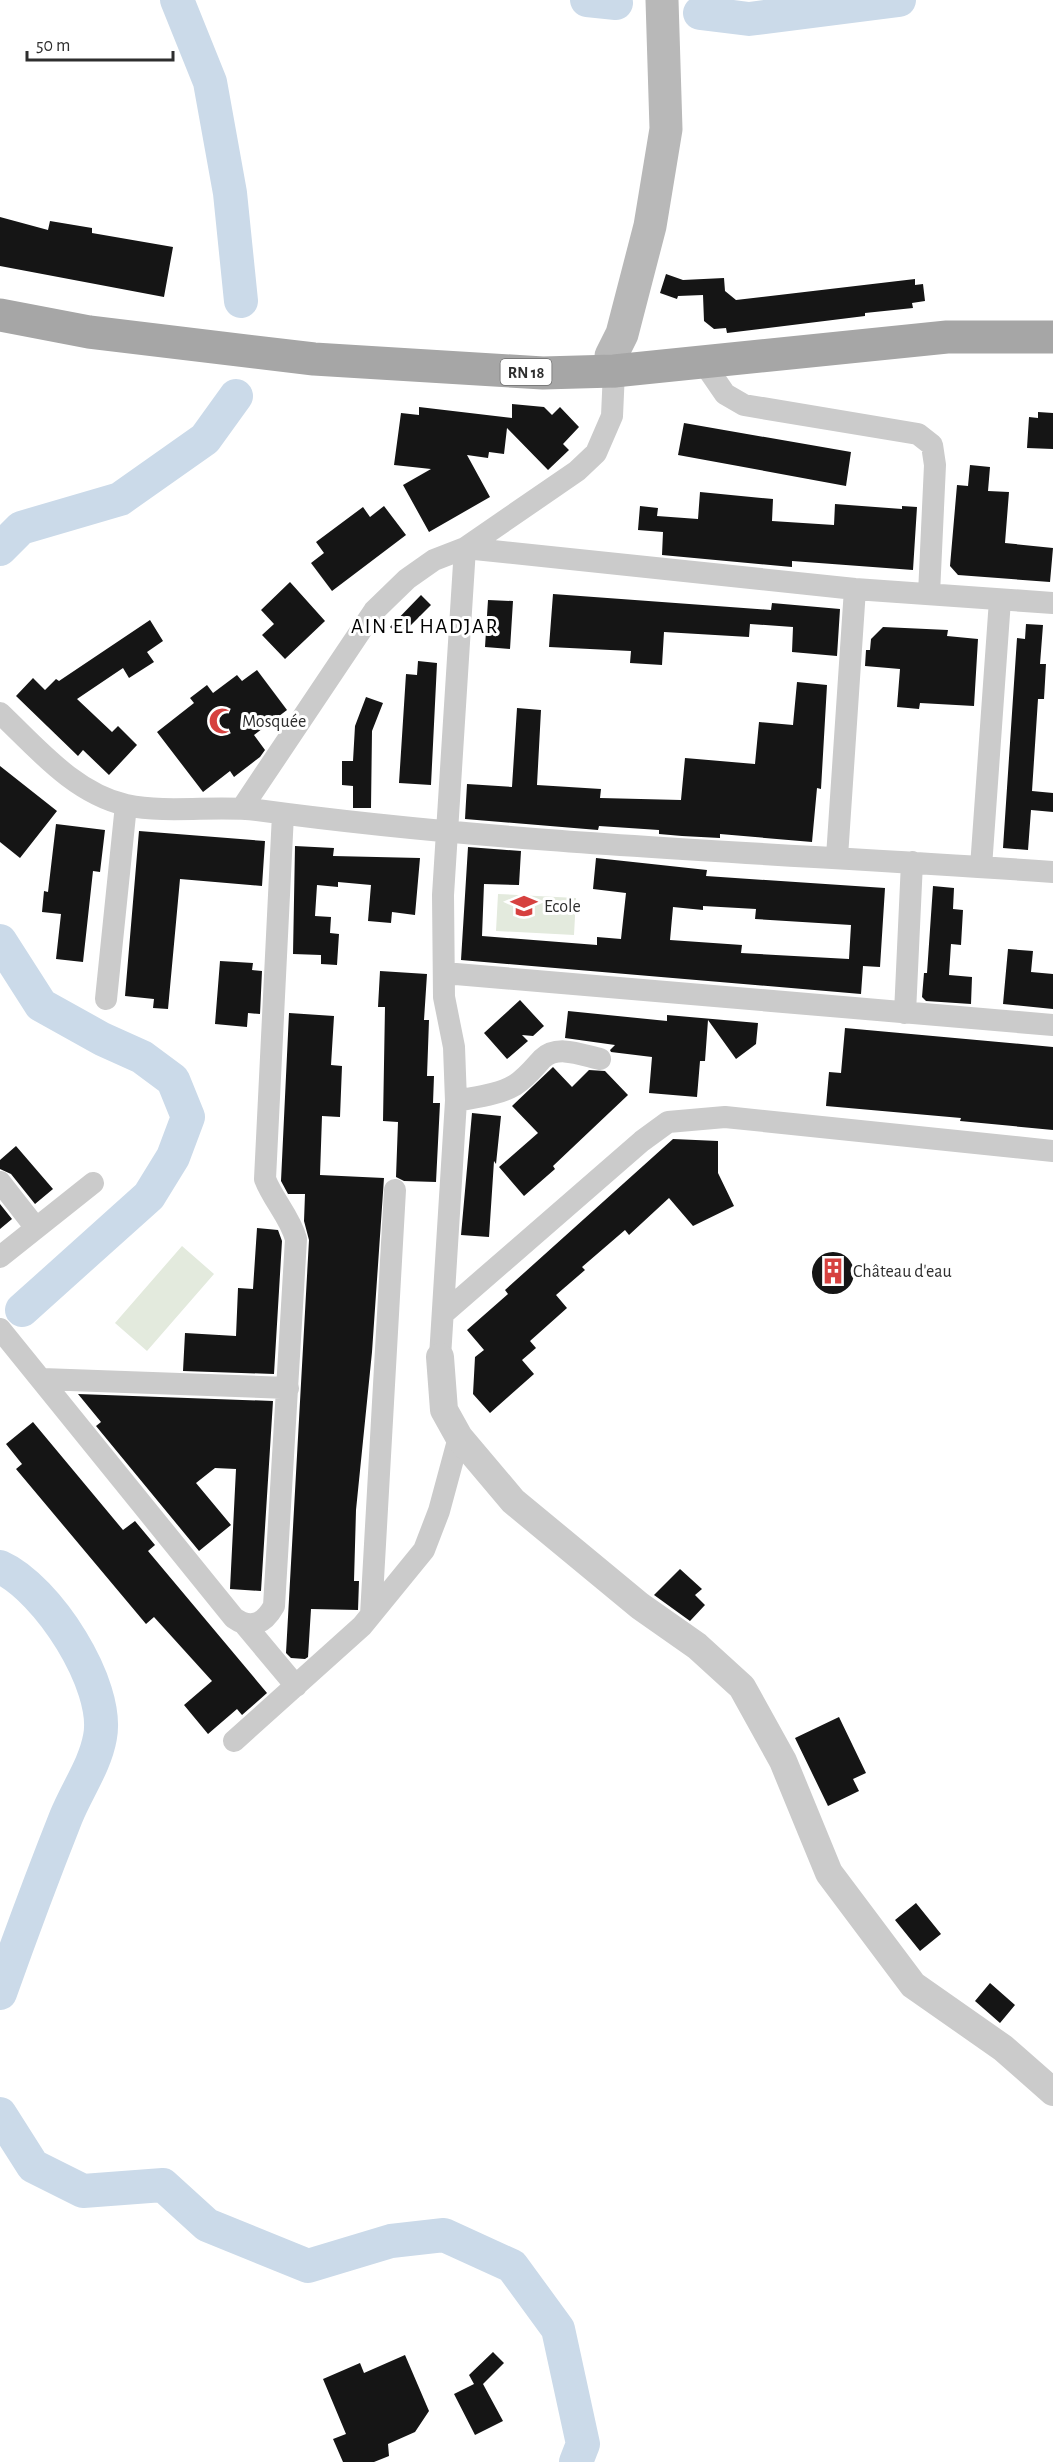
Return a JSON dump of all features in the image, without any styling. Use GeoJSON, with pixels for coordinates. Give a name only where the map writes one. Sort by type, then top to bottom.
{"type":"FeatureCollection","features":[{"type":"Feature","properties":{"kind":"main road"},"geometry":{"type":"LineString","coordinates":[[614,371],[611,356],[622,334],[660,176],[667,93],[662,0]]}},
{"type":"Feature","properties":{"kind":"main road","name":"RN 18"},"geometry":{"type":"LineString","coordinates":[[0,315],[89,332],[314,358],[543,373],[614,371],[947,337],[1053,337]]}},
{"type":"Feature","properties":{"kind":"street"},"geometry":{"type":"LineString","coordinates":[[703,362],[726,394],[744,405],[918,434],[932,445],[935,465],[929,594]]}},
{"type":"Feature","properties":{"kind":"street"},"geometry":{"type":"LineString","coordinates":[[242,808],[374,611],[407,579],[434,560],[465,548],[577,471],[596,453],[612,416],[614,371]]}},
{"type":"Feature","properties":{"kind":"street"},"geometry":{"type":"LineString","coordinates":[[465,548],[855,589],[1053,603]]}},
{"type":"Feature","properties":{"kind":"street"},"geometry":{"type":"LineString","coordinates":[[465,548],[446,833],[444,997],[454,1047],[456,1101],[440,1357],[444,1410],[459,1437],[513,1501],[558,1541],[640,1606],[697,1646],[742,1687],[783,1761],[829,1873],[914,1985],[1003,2048],[1053,2092]]}},
{"type":"Feature","properties":{"kind":"street"},"geometry":{"type":"LineString","coordinates":[[837,857],[855,589]]}},
{"type":"Feature","properties":{"kind":"street"},"geometry":{"type":"LineString","coordinates":[[981,867],[1000,600]]}},
{"type":"Feature","properties":{"kind":"street"},"geometry":{"type":"LineString","coordinates":[[0,713],[69,778],[102,796],[126,805],[157,808],[242,808],[446,833],[1053,872]]}},
{"type":"Feature","properties":{"kind":"street"},"geometry":{"type":"LineString","coordinates":[[106,999],[126,805]]}},
{"type":"Feature","properties":{"kind":"street"},"geometry":{"type":"LineString","coordinates":[[244,1625],[258,1624],[268,1617],[274,1606],[296,1239],[292,1226],[272,1196],[265,1171],[283,814]]}},
{"type":"Feature","properties":{"kind":"street"},"geometry":{"type":"LineString","coordinates":[[905,1013],[912,862]]}},
{"type":"Feature","properties":{"kind":"street"},"geometry":{"type":"LineString","coordinates":[[444,973],[1053,1025]]}},
{"type":"Feature","properties":{"kind":"street"},"geometry":{"type":"LineString","coordinates":[[456,1101],[498,1093],[513,1086],[527,1077],[544,1057],[554,1052],[563,1051],[600,1059]]}},
{"type":"Feature","properties":{"kind":"street"},"geometry":{"type":"LineString","coordinates":[[442,1314],[642,1141],[668,1122],[725,1117],[1053,1151]]}},
{"type":"Feature","properties":{"kind":"street"},"geometry":{"type":"LineString","coordinates":[[0,1182],[36,1228]]}},
{"type":"Feature","properties":{"kind":"street"},"geometry":{"type":"LineString","coordinates":[[0,1257],[93,1183]]}},
{"type":"Feature","properties":{"kind":"street"},"geometry":{"type":"LineString","coordinates":[[371,1615],[395,1190]]}},
{"type":"Feature","properties":{"kind":"street"},"geometry":{"type":"LineString","coordinates":[[0,1329],[234,1618],[244,1625],[296,1686]]}},
{"type":"Feature","properties":{"kind":"street"},"geometry":{"type":"LineString","coordinates":[[42,1379],[288,1388]]}},
{"type":"Feature","properties":{"kind":"street"},"geometry":{"type":"LineString","coordinates":[[234,1741],[371,1615],[424,1550],[440,1512],[459,1437]]}},
{"type":"Feature","properties":{"kind":"shaded area"},"geometry":{"type":"Polygon","coordinates":[[[498,894],[576,898],[574,935],[496,931],[498,894]]]}},
{"type":"Feature","properties":{"kind":"shaded area"},"geometry":{"type":"Polygon","coordinates":[[[182,1246],[214,1274],[147,1351],[115,1323],[182,1246]]]}},
{"type":"Feature","properties":{"kind":"building"},"geometry":{"type":"Polygon","coordinates":[[[0,217],[48,230],[50,221],[92,228],[92,233],[173,247],[164,297],[0,266],[0,217]]]}},
{"type":"Feature","properties":{"kind":"building"},"geometry":{"type":"Polygon","coordinates":[[[666,274],[683,280],[724,278],[725,291],[736,300],[915,279],[915,285],[923,284],[925,301],[912,303],[913,308],[865,313],[865,316],[727,333],[726,328],[714,329],[704,321],[703,295],[678,296],[677,299],[660,293],[666,274]]]}},
{"type":"Feature","properties":{"kind":"building"},"geometry":{"type":"Polygon","coordinates":[[[512,404],[544,407],[552,415],[560,407],[579,427],[563,444],[569,450],[548,470],[507,428],[504,454],[489,452],[488,458],[467,455],[490,497],[429,532],[403,485],[431,469],[394,465],[401,413],[419,415],[419,407],[512,418],[512,404]]]}},
{"type":"Feature","properties":{"kind":"building"},"geometry":{"type":"Polygon","coordinates":[[[1038,412],[1053,413],[1053,449],[1027,448],[1029,417],[1038,418],[1038,412]]]}},
{"type":"Feature","properties":{"kind":"building"},"geometry":{"type":"Polygon","coordinates":[[[684,423],[851,452],[846,486],[678,455],[684,423]]]}},
{"type":"Feature","properties":{"kind":"building"},"geometry":{"type":"Polygon","coordinates":[[[970,465],[990,467],[988,491],[1009,492],[1005,543],[1053,548],[1050,582],[958,575],[950,566],[957,485],[968,486],[970,465]]]}},
{"type":"Feature","properties":{"kind":"building"},"geometry":{"type":"Polygon","coordinates":[[[700,492],[773,499],[772,521],[834,525],[835,504],[902,509],[902,506],[917,507],[913,570],[792,561],[792,567],[662,555],[663,532],[638,530],[640,506],[658,508],[657,516],[698,519],[700,492]]]}},
{"type":"Feature","properties":{"kind":"building"},"geometry":{"type":"Polygon","coordinates":[[[384,506],[406,535],[332,591],[311,563],[324,553],[316,542],[363,507],[370,517],[384,506]]]}},
{"type":"Feature","properties":{"kind":"building"},"geometry":{"type":"Polygon","coordinates":[[[290,582],[325,621],[285,659],[262,635],[274,624],[261,610],[290,582]]]}},
{"type":"Feature","properties":{"kind":"building"},"geometry":{"type":"Polygon","coordinates":[[[553,594],[771,610],[772,603],[840,609],[837,656],[792,652],[793,627],[750,624],[749,637],[664,632],[662,665],[630,663],[631,651],[549,647],[553,594]]]}},
{"type":"Feature","properties":{"kind":"building"},"geometry":{"type":"Polygon","coordinates":[[[421,595],[431,605],[400,636],[390,627],[421,595]]]}},
{"type":"Feature","properties":{"kind":"building"},"geometry":{"type":"Polygon","coordinates":[[[488,600],[513,601],[510,649],[485,647],[488,600]]]}},
{"type":"Feature","properties":{"kind":"building"},"geometry":{"type":"Polygon","coordinates":[[[150,620],[163,641],[147,652],[154,662],[129,678],[123,668],[77,699],[112,732],[118,726],[137,745],[109,775],[83,750],[78,756],[16,696],[33,678],[45,690],[56,679],[59,681],[150,620]]]}},
{"type":"Feature","properties":{"kind":"building"},"geometry":{"type":"Polygon","coordinates":[[[1026,624],[1043,625],[1040,664],[1046,664],[1044,699],[1038,699],[1032,791],[1053,793],[1053,812],[1031,810],[1028,850],[1003,848],[1017,638],[1025,639],[1026,624]]]}},
{"type":"Feature","properties":{"kind":"building"},"geometry":{"type":"Polygon","coordinates":[[[883,627],[948,630],[947,636],[978,639],[974,706],[920,703],[919,709],[897,707],[900,669],[865,666],[866,650],[870,650],[871,639],[883,627]]]}},
{"type":"Feature","properties":{"kind":"building"},"geometry":{"type":"Polygon","coordinates":[[[418,661],[437,663],[431,785],[399,783],[406,674],[417,675],[418,661]]]}},
{"type":"Feature","properties":{"kind":"building","name":"Mosquée"},"geometry":{"type":"Polygon","coordinates":[[[257,670],[287,710],[254,735],[265,750],[260,757],[234,777],[230,771],[203,792],[157,732],[194,703],[190,698],[207,685],[213,693],[237,675],[242,681],[257,670]]]}},
{"type":"Feature","properties":{"kind":"building"},"geometry":{"type":"Polygon","coordinates":[[[797,682],[827,685],[821,789],[817,788],[812,842],[720,834],[720,838],[682,836],[659,834],[659,830],[599,826],[598,830],[465,819],[467,784],[512,787],[517,708],[541,710],[537,785],[601,789],[600,798],[681,800],[685,758],[755,764],[759,722],[793,725],[797,682]]]}},
{"type":"Feature","properties":{"kind":"building"},"geometry":{"type":"Polygon","coordinates":[[[366,697],[383,703],[372,731],[371,808],[353,808],[353,786],[342,785],[342,761],[353,761],[355,726],[366,697]]]}},
{"type":"Feature","properties":{"kind":"building"},"geometry":{"type":"Polygon","coordinates":[[[0,766],[57,811],[20,858],[0,842],[0,766]]]}},
{"type":"Feature","properties":{"kind":"building"},"geometry":{"type":"Polygon","coordinates":[[[56,824],[105,830],[100,872],[93,871],[83,962],[56,959],[61,914],[42,912],[44,891],[48,892],[56,824]]]}},
{"type":"Feature","properties":{"kind":"building"},"geometry":{"type":"Polygon","coordinates":[[[139,831],[265,841],[262,886],[180,879],[168,1009],[153,1008],[154,999],[125,996],[139,831]]]}},
{"type":"Feature","properties":{"kind":"building"},"geometry":{"type":"Polygon","coordinates":[[[295,846],[334,848],[333,856],[420,858],[415,915],[392,912],[391,923],[368,921],[371,885],[338,882],[338,887],[317,885],[315,916],[331,917],[330,933],[339,934],[337,965],[321,964],[321,955],[293,954],[295,846]]]}},
{"type":"Feature","properties":{"kind":"building"},"geometry":{"type":"Polygon","coordinates":[[[468,847],[521,851],[519,885],[484,884],[482,936],[597,945],[597,937],[621,939],[626,893],[593,889],[596,858],[707,870],[706,876],[885,888],[880,967],[863,966],[861,994],[461,960],[468,847]],[[703,906],[703,910],[673,907],[670,940],[742,945],[741,953],[849,959],[851,925],[755,919],[756,909],[703,906]]]}},
{"type":"Feature","properties":{"kind":"building"},"geometry":{"type":"Polygon","coordinates":[[[933,886],[954,888],[953,909],[963,910],[961,945],[951,944],[949,975],[972,977],[971,1004],[926,1001],[922,997],[924,973],[927,973],[933,886]]]}},
{"type":"Feature","properties":{"kind":"building"},"geometry":{"type":"Polygon","coordinates":[[[1008,949],[1033,951],[1031,972],[1053,974],[1053,1009],[1003,1004],[1008,949]]]}},
{"type":"Feature","properties":{"kind":"building"},"geometry":{"type":"Polygon","coordinates":[[[220,961],[253,963],[252,970],[262,971],[260,1014],[248,1013],[247,1027],[215,1024],[220,961]]]}},
{"type":"Feature","properties":{"kind":"building"},"geometry":{"type":"Polygon","coordinates":[[[380,971],[427,974],[424,1020],[429,1020],[427,1076],[434,1076],[433,1103],[440,1103],[436,1182],[404,1181],[396,1177],[398,1122],[383,1121],[385,1007],[378,1007],[380,971]]]}},
{"type":"Feature","properties":{"kind":"building"},"geometry":{"type":"Polygon","coordinates":[[[520,1000],[544,1026],[533,1036],[522,1035],[528,1041],[507,1059],[484,1033],[520,1000]]]}},
{"type":"Feature","properties":{"kind":"building"},"geometry":{"type":"Polygon","coordinates":[[[568,1011],[667,1021],[667,1015],[758,1023],[756,1044],[736,1059],[708,1020],[705,1061],[700,1061],[697,1097],[649,1093],[652,1057],[611,1052],[610,1050],[615,1045],[565,1038],[568,1011]]]}},
{"type":"Feature","properties":{"kind":"building"},"geometry":{"type":"Polygon","coordinates":[[[289,1013],[334,1016],[331,1065],[342,1066],[340,1117],[322,1116],[320,1175],[384,1178],[372,1352],[356,1510],[354,1581],[359,1581],[358,1610],[311,1609],[308,1657],[305,1659],[291,1658],[286,1653],[309,1240],[304,1221],[305,1194],[288,1194],[281,1181],[289,1013]]]}},
{"type":"Feature","properties":{"kind":"building"},"geometry":{"type":"Polygon","coordinates":[[[845,1028],[1053,1047],[1053,1130],[960,1121],[961,1118],[826,1106],[829,1072],[841,1073],[845,1028]]]}},
{"type":"Feature","properties":{"kind":"building"},"geometry":{"type":"Polygon","coordinates":[[[553,1067],[572,1087],[589,1070],[605,1071],[628,1095],[553,1166],[555,1169],[524,1196],[499,1167],[538,1133],[512,1106],[553,1067]]]}},
{"type":"Feature","properties":{"kind":"building"},"geometry":{"type":"Polygon","coordinates":[[[472,1113],[501,1116],[496,1164],[494,1161],[489,1237],[461,1235],[472,1113]]]}},
{"type":"Feature","properties":{"kind":"building"},"geometry":{"type":"Polygon","coordinates":[[[673,1139],[718,1141],[718,1173],[734,1206],[693,1226],[669,1198],[629,1235],[625,1230],[582,1267],[585,1270],[556,1295],[567,1308],[530,1341],[536,1348],[522,1360],[534,1374],[490,1413],[473,1394],[475,1357],[484,1350],[467,1330],[508,1294],[505,1290],[673,1139]]]}},
{"type":"Feature","properties":{"kind":"building"},"geometry":{"type":"Polygon","coordinates":[[[16,1146],[53,1189],[35,1204],[11,1174],[0,1169],[0,1160],[16,1146]]]}},
{"type":"Feature","properties":{"kind":"building"},"geometry":{"type":"Polygon","coordinates":[[[0,1204],[12,1219],[0,1229],[0,1204]]]}},
{"type":"Feature","properties":{"kind":"building"},"geometry":{"type":"Polygon","coordinates":[[[257,1228],[278,1230],[282,1241],[274,1374],[183,1371],[185,1333],[236,1336],[238,1288],[253,1289],[257,1228]]]}},
{"type":"Feature","properties":{"kind":"building","name":"Château d'eau"},"geometry":{"type":"Polygon","coordinates":[[[833,1252],[848,1258],[854,1273],[848,1288],[833,1294],[818,1288],[812,1273],[818,1258],[833,1252]]]}},
{"type":"Feature","properties":{"kind":"building"},"geometry":{"type":"Polygon","coordinates":[[[78,1394],[273,1401],[261,1591],[230,1589],[236,1469],[215,1468],[196,1483],[231,1525],[199,1551],[96,1426],[101,1422],[78,1394]]]}},
{"type":"Feature","properties":{"kind":"building"},"geometry":{"type":"Polygon","coordinates":[[[33,1422],[123,1530],[135,1521],[155,1545],[148,1551],[267,1693],[242,1715],[237,1709],[208,1734],[184,1705],[212,1681],[154,1617],[146,1624],[16,1469],[22,1464],[6,1444],[33,1422]]]}},
{"type":"Feature","properties":{"kind":"building"},"geometry":{"type":"Polygon","coordinates":[[[680,1569],[702,1589],[695,1595],[705,1605],[690,1621],[654,1595],[680,1569]]]}},
{"type":"Feature","properties":{"kind":"building"},"geometry":{"type":"Polygon","coordinates":[[[839,1717],[866,1773],[853,1779],[859,1791],[828,1806],[795,1738],[839,1717]]]}},
{"type":"Feature","properties":{"kind":"building"},"geometry":{"type":"Polygon","coordinates":[[[916,1903],[941,1934],[920,1951],[895,1920],[916,1903]]]}},
{"type":"Feature","properties":{"kind":"building"},"geometry":{"type":"Polygon","coordinates":[[[990,1983],[1015,2005],[1000,2023],[975,2001],[990,1983]]]}},
{"type":"Feature","properties":{"kind":"building"},"geometry":{"type":"Polygon","coordinates":[[[493,2352],[504,2363],[483,2384],[503,2421],[475,2435],[454,2394],[474,2384],[469,2375],[493,2352]]]}},
{"type":"Feature","properties":{"kind":"building"},"geometry":{"type":"Polygon","coordinates":[[[405,2355],[429,2411],[415,2432],[388,2444],[389,2456],[374,2462],[343,2462],[333,2439],[346,2434],[323,2379],[360,2363],[364,2373],[405,2355]]]}},
{"type":"Feature","properties":{"kind":"waterway"},"geometry":{"type":"LineString","coordinates":[[177,0],[210,82],[230,193],[241,301]]}},
{"type":"Feature","properties":{"kind":"waterway"},"geometry":{"type":"LineString","coordinates":[[587,0],[616,3]]}},
{"type":"Feature","properties":{"kind":"waterway"},"geometry":{"type":"LineString","coordinates":[[700,13],[749,19],[899,0]]}},
{"type":"Feature","properties":{"kind":"waterway"},"geometry":{"type":"LineString","coordinates":[[0,549],[21,528],[120,499],[205,439],[236,396]]}},
{"type":"Feature","properties":{"kind":"waterway"},"geometry":{"type":"LineString","coordinates":[[0,941],[41,1005],[102,1039],[142,1057],[173,1080],[188,1117],[173,1157],[149,1196],[22,1310]]}},
{"type":"Feature","properties":{"kind":"waterway"},"geometry":{"type":"LineString","coordinates":[[0,1567],[18,1578],[55,1616],[85,1666],[95,1691],[101,1716],[100,1737],[94,1758],[66,1817],[0,1993]]}},
{"type":"Feature","properties":{"kind":"waterway"},"geometry":{"type":"LineString","coordinates":[[0,2114],[33,2166],[83,2191],[163,2185],[207,2225],[308,2266],[391,2241],[444,2235],[512,2266],[558,2329],[583,2444],[576,2462]]}},
{"type":"Feature","properties":{"kind":"place","name":"Mosquée"},"geometry":{"type":"Point","coordinates":[222,721]}},
{"type":"Feature","properties":{"kind":"place","name":"Ecole"},"geometry":{"type":"Point","coordinates":[524,906]}},
{"type":"Feature","properties":{"kind":"place","name":"Château d'eau"},"geometry":{"type":"Point","coordinates":[833,1271]}},
{"type":"Feature","properties":{"kind":"district","name":"AIN EL HADJAR"},"geometry":{"type":"Point","coordinates":[425,626]}}]}
